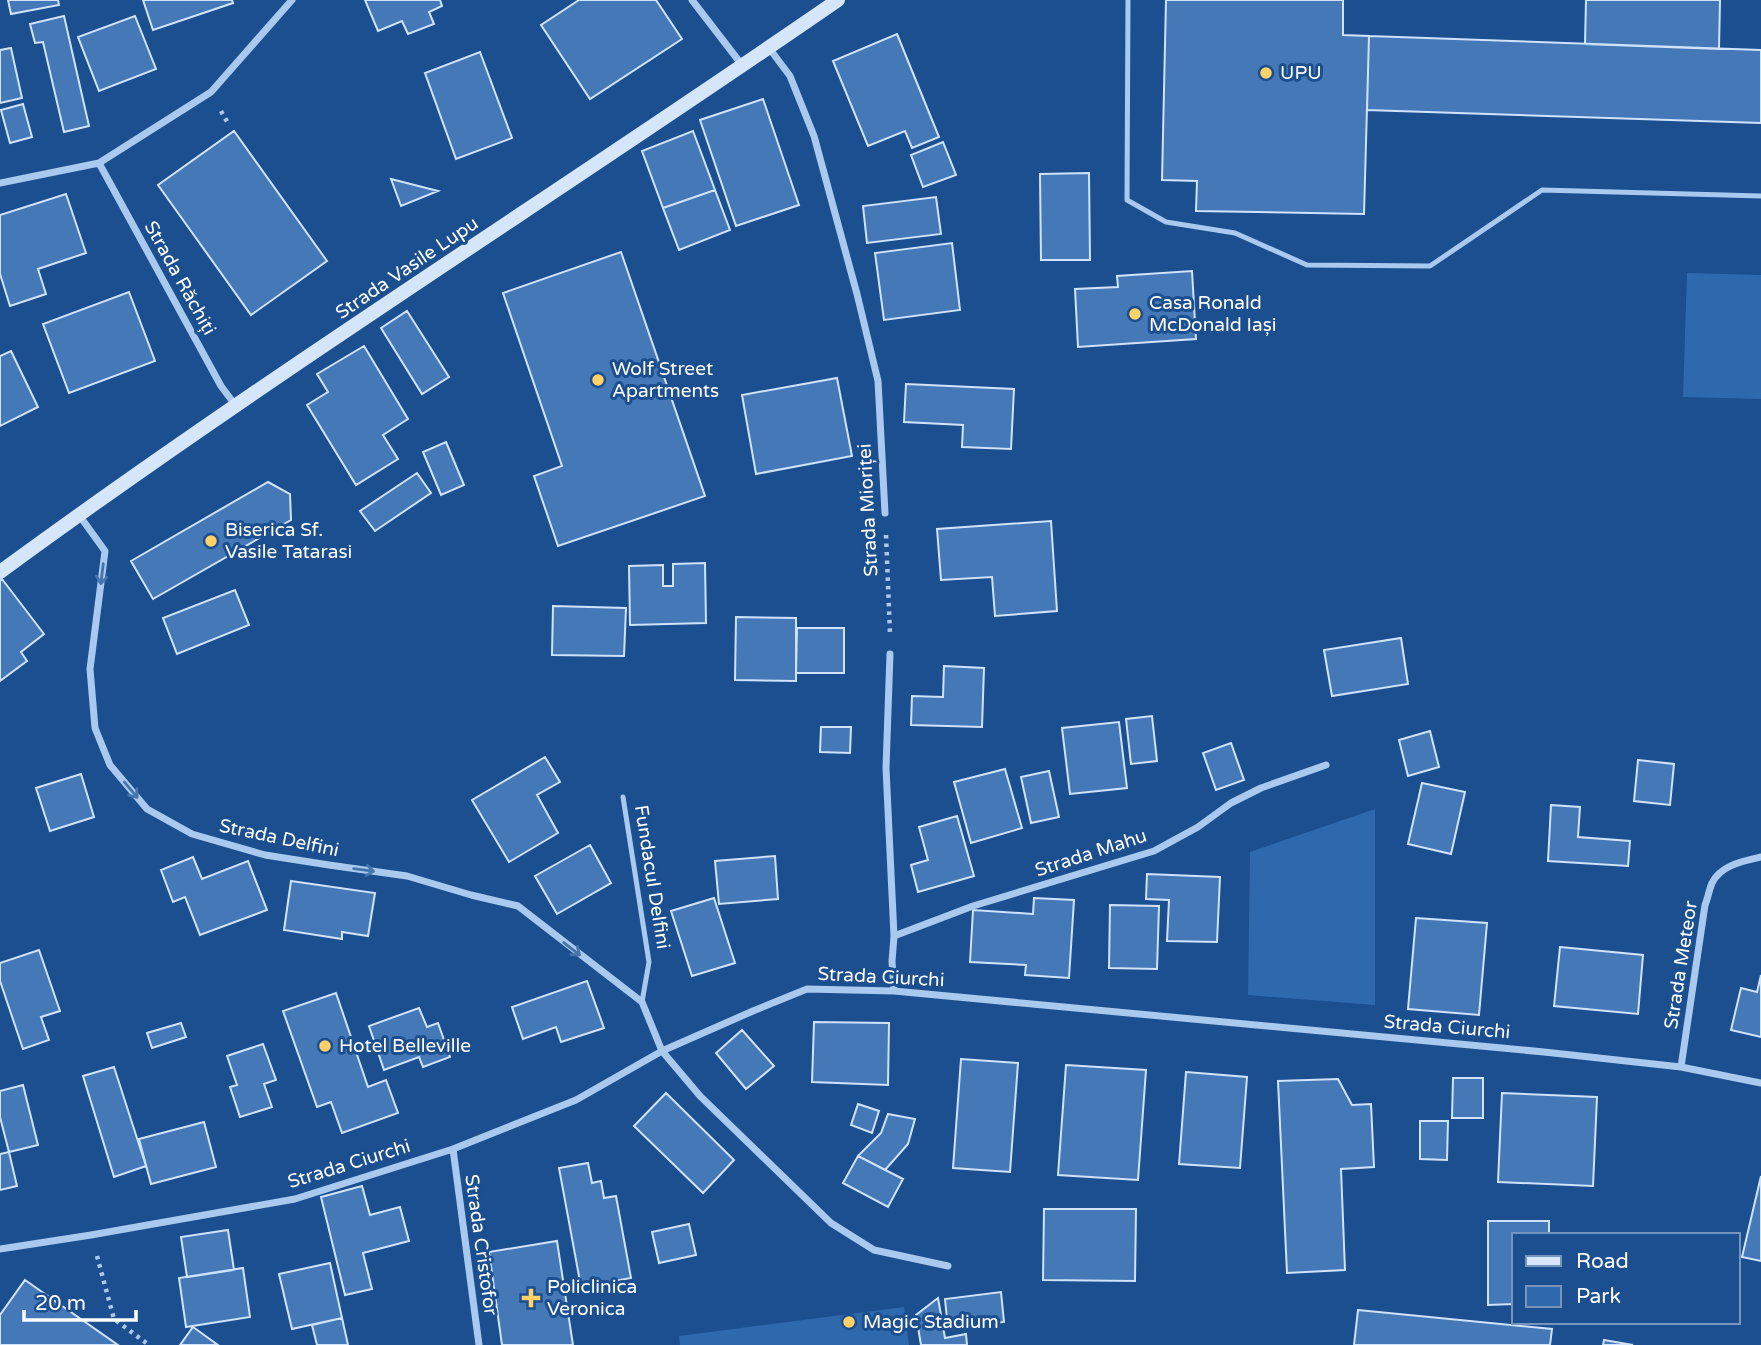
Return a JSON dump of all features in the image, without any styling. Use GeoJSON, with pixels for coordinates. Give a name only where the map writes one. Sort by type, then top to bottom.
{"type":"FeatureCollection","features":[{"type":"Feature","properties":{"kind":"main road","name":"Strada Vasile Lupu"},"geometry":{"type":"LineString","coordinates":[[0,572],[236,406],[838,0]]}},
{"type":"Feature","properties":{"kind":"street"},"geometry":{"type":"LineString","coordinates":[[0,183],[99,163],[211,92],[292,0]]}},
{"type":"Feature","properties":{"kind":"street"},"geometry":{"type":"LineString","coordinates":[[692,0],[742,65]]}},
{"type":"Feature","properties":{"kind":"street","name":"Strada Mioriței"},"geometry":{"type":"LineString","coordinates":[[769,48],[790,76],[814,136],[857,294],[878,381],[885,513]]}},
{"type":"Feature","properties":{"kind":"street","name":"Strada Răchiți"},"geometry":{"type":"LineString","coordinates":[[99,163],[221,386],[236,406]]}},
{"type":"Feature","properties":{"kind":"street","name":"Strada Delfini"},"geometry":{"type":"LineString","coordinates":[[79,514],[104,551],[90,669],[95,729],[110,765],[147,809],[192,834],[265,855],[407,876],[519,906],[642,1002],[662,1051],[699,1096],[831,1223],[874,1250],[947,1266]]}},
{"type":"Feature","properties":{"kind":"street"},"geometry":{"type":"LineString","coordinates":[[890,654],[886,768],[894,990]]}},
{"type":"Feature","properties":{"kind":"street","name":"Strada Mahu"},"geometry":{"type":"LineString","coordinates":[[894,936],[973,906],[1154,851],[1198,827],[1231,803],[1261,788],[1326,765]]}},
{"type":"Feature","properties":{"kind":"street","name":"Strada Meteor"},"geometry":{"type":"LineString","coordinates":[[1681,1067],[1705,905],[1713,881],[1728,867],[1761,857]]}},
{"type":"Feature","properties":{"kind":"street","name":"Strada Ciurchi"},"geometry":{"type":"LineString","coordinates":[[0,1249],[295,1199],[453,1149],[576,1100],[662,1051],[807,989],[894,990],[1544,1052],[1681,1067],[1761,1083]]}},
{"type":"Feature","properties":{"kind":"street","name":"Strada Cristofor"},"geometry":{"type":"LineString","coordinates":[[453,1149],[479,1345]]}},
{"type":"Feature","properties":{"kind":"lane"},"geometry":{"type":"LineString","coordinates":[[1128,0],[1127,200],[1166,222],[1235,233],[1307,265],[1430,266],[1542,190],[1761,196]]}},
{"type":"Feature","properties":{"kind":"lane","name":"Fundacul Delfini"},"geometry":{"type":"LineString","coordinates":[[623,797],[649,962],[642,1002]]}},
{"type":"Feature","properties":{"kind":"path","name":"Strada Mioriței"},"geometry":{"type":"LineString","coordinates":[[885,513],[890,654]]}},
{"type":"Feature","properties":{"kind":"path"},"geometry":{"type":"LineString","coordinates":[[91,1235],[114,1319],[149,1345]]}},
{"type":"Feature","properties":{"kind":"green space"},"geometry":{"type":"Polygon","coordinates":[[[1687,273],[1761,275],[1761,399],[1683,397],[1687,273]]]}},
{"type":"Feature","properties":{"kind":"green space"},"geometry":{"type":"Polygon","coordinates":[[[1375,809],[1375,1005],[1248,995],[1250,852],[1375,809]]]}},
{"type":"Feature","properties":{"kind":"green space","name":"Magic Stadium"},"geometry":{"type":"Polygon","coordinates":[[[904,1307],[909,1345],[680,1345],[679,1336],[904,1307]]]}},
{"type":"Feature","properties":{"kind":"building"},"geometry":{"type":"Polygon","coordinates":[[[8,0],[58,0],[59,5],[11,14],[8,0]]]}},
{"type":"Feature","properties":{"kind":"building"},"geometry":{"type":"Polygon","coordinates":[[[143,0],[232,0],[233,3],[153,30],[143,0]]]}},
{"type":"Feature","properties":{"kind":"building"},"geometry":{"type":"Polygon","coordinates":[[[365,0],[440,0],[442,6],[429,12],[434,24],[408,34],[402,21],[378,31],[365,0]]]}},
{"type":"Feature","properties":{"kind":"building"},"geometry":{"type":"Polygon","coordinates":[[[579,0],[656,0],[682,39],[590,99],[541,25],[579,0]]]}},
{"type":"Feature","properties":{"kind":"building","name":"UPU"},"geometry":{"type":"Polygon","coordinates":[[[1166,0],[1343,0],[1343,35],[1369,36],[1364,214],[1196,211],[1197,181],[1162,180],[1166,0]]]}},
{"type":"Feature","properties":{"kind":"building"},"geometry":{"type":"Polygon","coordinates":[[[1586,0],[1720,0],[1719,49],[1585,44],[1586,0]]]}},
{"type":"Feature","properties":{"kind":"building"},"geometry":{"type":"Polygon","coordinates":[[[64,16],[89,126],[64,132],[43,42],[35,43],[30,24],[64,16]]]}},
{"type":"Feature","properties":{"kind":"building"},"geometry":{"type":"Polygon","coordinates":[[[135,16],[156,69],[99,91],[78,37],[135,16]]]}},
{"type":"Feature","properties":{"kind":"building"},"geometry":{"type":"Polygon","coordinates":[[[897,34],[939,137],[912,148],[905,131],[868,146],[833,61],[897,34]]]}},
{"type":"Feature","properties":{"kind":"building"},"geometry":{"type":"Polygon","coordinates":[[[1369,36],[1761,50],[1761,123],[1367,110],[1369,36]]]}},
{"type":"Feature","properties":{"kind":"building"},"geometry":{"type":"Polygon","coordinates":[[[11,48],[22,98],[0,103],[0,50],[11,48]]]}},
{"type":"Feature","properties":{"kind":"building"},"geometry":{"type":"Polygon","coordinates":[[[480,52],[512,138],[456,159],[425,73],[480,52]]]}},
{"type":"Feature","properties":{"kind":"building"},"geometry":{"type":"Polygon","coordinates":[[[763,99],[799,205],[736,226],[700,120],[763,99]]]}},
{"type":"Feature","properties":{"kind":"building"},"geometry":{"type":"Polygon","coordinates":[[[23,104],[32,137],[10,143],[1,110],[23,104]]]}},
{"type":"Feature","properties":{"kind":"building"},"geometry":{"type":"Polygon","coordinates":[[[234,131],[327,261],[251,315],[158,185],[234,131]]]}},
{"type":"Feature","properties":{"kind":"building"},"geometry":{"type":"Polygon","coordinates":[[[693,131],[715,190],[663,208],[642,151],[693,131]]]}},
{"type":"Feature","properties":{"kind":"building"},"geometry":{"type":"Polygon","coordinates":[[[943,142],[956,175],[923,187],[911,155],[943,142]]]}},
{"type":"Feature","properties":{"kind":"building"},"geometry":{"type":"Polygon","coordinates":[[[1089,173],[1090,260],[1041,260],[1040,174],[1089,173]]]}},
{"type":"Feature","properties":{"kind":"building"},"geometry":{"type":"Polygon","coordinates":[[[391,179],[438,191],[401,206],[391,179]]]}},
{"type":"Feature","properties":{"kind":"building"},"geometry":{"type":"Polygon","coordinates":[[[715,190],[730,230],[679,250],[663,208],[715,190]]]}},
{"type":"Feature","properties":{"kind":"building"},"geometry":{"type":"Polygon","coordinates":[[[66,194],[86,253],[38,269],[46,294],[10,306],[0,274],[0,215],[66,194]]]}},
{"type":"Feature","properties":{"kind":"building"},"geometry":{"type":"Polygon","coordinates":[[[936,197],[941,234],[867,243],[863,206],[936,197]]]}},
{"type":"Feature","properties":{"kind":"building"},"geometry":{"type":"Polygon","coordinates":[[[952,243],[960,310],[884,320],[875,253],[952,243]]]}},
{"type":"Feature","properties":{"kind":"building","name":"Wolf Street Apartments"},"geometry":{"type":"Polygon","coordinates":[[[621,252],[705,496],[558,546],[534,476],[562,466],[503,293],[621,252]]]}},
{"type":"Feature","properties":{"kind":"building","name":"Casa Ronald McDonald Iași"},"geometry":{"type":"Polygon","coordinates":[[[1192,271],[1196,339],[1078,347],[1075,289],[1118,287],[1117,276],[1192,271]]]}},
{"type":"Feature","properties":{"kind":"building"},"geometry":{"type":"Polygon","coordinates":[[[129,292],[155,361],[69,393],[43,324],[129,292]]]}},
{"type":"Feature","properties":{"kind":"building"},"geometry":{"type":"Polygon","coordinates":[[[407,311],[449,377],[422,394],[381,328],[407,311]]]}},
{"type":"Feature","properties":{"kind":"building"},"geometry":{"type":"Polygon","coordinates":[[[364,346],[408,419],[383,435],[398,459],[356,485],[307,405],[328,392],[317,374],[364,346]]]}},
{"type":"Feature","properties":{"kind":"building"},"geometry":{"type":"Polygon","coordinates":[[[11,351],[38,407],[0,426],[0,356],[11,351]]]}},
{"type":"Feature","properties":{"kind":"building"},"geometry":{"type":"Polygon","coordinates":[[[837,378],[852,456],[756,474],[742,395],[837,378]]]}},
{"type":"Feature","properties":{"kind":"building"},"geometry":{"type":"Polygon","coordinates":[[[906,384],[1014,389],[1011,449],[962,447],[963,425],[904,422],[906,384]]]}},
{"type":"Feature","properties":{"kind":"building"},"geometry":{"type":"Polygon","coordinates":[[[446,442],[464,485],[441,495],[423,452],[446,442]]]}},
{"type":"Feature","properties":{"kind":"building"},"geometry":{"type":"Polygon","coordinates":[[[417,473],[431,493],[375,531],[360,511],[417,473]]]}},
{"type":"Feature","properties":{"kind":"building","name":"Biserica Sf. Vasile Tatarasi"},"geometry":{"type":"Polygon","coordinates":[[[268,482],[290,494],[291,520],[153,599],[131,561],[268,482]]]}},
{"type":"Feature","properties":{"kind":"building"},"geometry":{"type":"Polygon","coordinates":[[[1051,521],[1057,611],[995,616],[992,577],[941,580],[937,529],[1051,521]]]}},
{"type":"Feature","properties":{"kind":"building"},"geometry":{"type":"Polygon","coordinates":[[[705,563],[706,623],[630,625],[629,566],[663,565],[663,586],[673,586],[673,564],[705,563]]]}},
{"type":"Feature","properties":{"kind":"building"},"geometry":{"type":"Polygon","coordinates":[[[2,579],[44,634],[21,652],[27,661],[0,681],[0,581],[2,579]]]}},
{"type":"Feature","properties":{"kind":"building"},"geometry":{"type":"Polygon","coordinates":[[[235,590],[249,625],[177,654],[163,618],[235,590]]]}},
{"type":"Feature","properties":{"kind":"building"},"geometry":{"type":"Polygon","coordinates":[[[553,606],[626,608],[624,656],[552,655],[553,606]]]}},
{"type":"Feature","properties":{"kind":"building"},"geometry":{"type":"Polygon","coordinates":[[[736,617],[796,618],[796,681],[735,680],[736,617]]]}},
{"type":"Feature","properties":{"kind":"building"},"geometry":{"type":"Polygon","coordinates":[[[797,628],[844,628],[844,673],[796,673],[797,628]]]}},
{"type":"Feature","properties":{"kind":"building"},"geometry":{"type":"Polygon","coordinates":[[[1401,638],[1408,684],[1332,696],[1324,650],[1401,638]]]}},
{"type":"Feature","properties":{"kind":"building"},"geometry":{"type":"Polygon","coordinates":[[[944,666],[984,668],[982,727],[911,725],[912,696],[943,697],[944,666]]]}},
{"type":"Feature","properties":{"kind":"building"},"geometry":{"type":"Polygon","coordinates":[[[1152,716],[1157,761],[1131,764],[1126,719],[1152,716]]]}},
{"type":"Feature","properties":{"kind":"building"},"geometry":{"type":"Polygon","coordinates":[[[1119,722],[1127,788],[1070,794],[1062,728],[1119,722]]]}},
{"type":"Feature","properties":{"kind":"building"},"geometry":{"type":"Polygon","coordinates":[[[821,727],[851,727],[850,753],[820,752],[821,727]]]}},
{"type":"Feature","properties":{"kind":"building"},"geometry":{"type":"Polygon","coordinates":[[[1430,731],[1439,767],[1408,776],[1399,740],[1430,731]]]}},
{"type":"Feature","properties":{"kind":"building"},"geometry":{"type":"Polygon","coordinates":[[[1231,743],[1244,780],[1216,790],[1203,753],[1231,743]]]}},
{"type":"Feature","properties":{"kind":"building"},"geometry":{"type":"Polygon","coordinates":[[[545,757],[560,782],[537,795],[558,833],[509,862],[472,800],[545,757]]]}},
{"type":"Feature","properties":{"kind":"building"},"geometry":{"type":"Polygon","coordinates":[[[1638,760],[1674,764],[1670,805],[1634,801],[1638,760]]]}},
{"type":"Feature","properties":{"kind":"building"},"geometry":{"type":"Polygon","coordinates":[[[1005,769],[1022,828],[971,843],[954,782],[1005,769]]]}},
{"type":"Feature","properties":{"kind":"building"},"geometry":{"type":"Polygon","coordinates":[[[1049,771],[1059,817],[1031,823],[1021,777],[1049,771]]]}},
{"type":"Feature","properties":{"kind":"building"},"geometry":{"type":"Polygon","coordinates":[[[81,774],[94,817],[50,831],[36,788],[81,774]]]}},
{"type":"Feature","properties":{"kind":"building"},"geometry":{"type":"Polygon","coordinates":[[[1422,783],[1465,792],[1451,854],[1408,844],[1422,783]]]}},
{"type":"Feature","properties":{"kind":"building"},"geometry":{"type":"Polygon","coordinates":[[[1551,805],[1580,807],[1578,837],[1630,841],[1628,866],[1548,861],[1551,805]]]}},
{"type":"Feature","properties":{"kind":"building"},"geometry":{"type":"Polygon","coordinates":[[[957,816],[974,876],[918,892],[911,865],[928,860],[919,827],[957,816]]]}},
{"type":"Feature","properties":{"kind":"building"},"geometry":{"type":"Polygon","coordinates":[[[590,845],[611,883],[557,914],[535,876],[590,845]]]}},
{"type":"Feature","properties":{"kind":"building"},"geometry":{"type":"Polygon","coordinates":[[[775,856],[778,899],[719,904],[715,861],[775,856]]]}},
{"type":"Feature","properties":{"kind":"building"},"geometry":{"type":"Polygon","coordinates":[[[193,857],[202,879],[248,861],[267,910],[200,935],[185,897],[173,902],[161,870],[193,857]]]}},
{"type":"Feature","properties":{"kind":"building"},"geometry":{"type":"Polygon","coordinates":[[[1147,874],[1220,877],[1217,942],[1167,941],[1169,900],[1146,899],[1147,874]]]}},
{"type":"Feature","properties":{"kind":"building"},"geometry":{"type":"Polygon","coordinates":[[[291,881],[375,893],[368,936],[342,932],[342,939],[284,930],[291,881]]]}},
{"type":"Feature","properties":{"kind":"building"},"geometry":{"type":"Polygon","coordinates":[[[714,898],[735,963],[692,976],[671,911],[714,898]]]}},
{"type":"Feature","properties":{"kind":"building"},"geometry":{"type":"Polygon","coordinates":[[[1034,898],[1074,900],[1069,978],[1025,975],[1026,965],[970,962],[973,910],[1033,914],[1034,898]]]}},
{"type":"Feature","properties":{"kind":"building"},"geometry":{"type":"Polygon","coordinates":[[[1110,905],[1159,906],[1157,969],[1109,968],[1110,905]]]}},
{"type":"Feature","properties":{"kind":"building"},"geometry":{"type":"Polygon","coordinates":[[[1416,918],[1487,923],[1479,1015],[1408,1009],[1416,918]]]}},
{"type":"Feature","properties":{"kind":"building"},"geometry":{"type":"Polygon","coordinates":[[[1560,947],[1643,955],[1638,1014],[1554,1006],[1560,947]]]}},
{"type":"Feature","properties":{"kind":"building"},"geometry":{"type":"Polygon","coordinates":[[[39,950],[60,1011],[41,1017],[49,1040],[23,1049],[0,981],[0,963],[39,950]]]}},
{"type":"Feature","properties":{"kind":"building"},"geometry":{"type":"Polygon","coordinates":[[[1761,975],[1761,1037],[1731,1030],[1741,988],[1757,992],[1761,975]]]}},
{"type":"Feature","properties":{"kind":"building"},"geometry":{"type":"Polygon","coordinates":[[[587,981],[604,1028],[561,1042],[556,1027],[523,1039],[512,1007],[587,981]]]}},
{"type":"Feature","properties":{"kind":"building","name":"Hotel Belleville"},"geometry":{"type":"Polygon","coordinates":[[[336,993],[368,1087],[386,1080],[398,1113],[342,1133],[331,1102],[317,1107],[283,1011],[336,993]]]}},
{"type":"Feature","properties":{"kind":"building"},"geometry":{"type":"Polygon","coordinates":[[[419,1008],[427,1027],[438,1023],[450,1057],[423,1067],[419,1057],[384,1070],[369,1026],[419,1008]]]}},
{"type":"Feature","properties":{"kind":"building"},"geometry":{"type":"Polygon","coordinates":[[[814,1022],[889,1023],[888,1085],[812,1082],[814,1022]]]}},
{"type":"Feature","properties":{"kind":"building"},"geometry":{"type":"Polygon","coordinates":[[[181,1023],[186,1037],[152,1048],[147,1033],[181,1023]]]}},
{"type":"Feature","properties":{"kind":"building"},"geometry":{"type":"Polygon","coordinates":[[[742,1030],[774,1066],[746,1089],[716,1053],[742,1030]]]}},
{"type":"Feature","properties":{"kind":"building"},"geometry":{"type":"Polygon","coordinates":[[[263,1044],[276,1080],[264,1084],[272,1107],[240,1117],[230,1087],[237,1085],[227,1056],[263,1044]]]}},
{"type":"Feature","properties":{"kind":"building"},"geometry":{"type":"Polygon","coordinates":[[[961,1059],[1018,1063],[1010,1172],[953,1168],[961,1059]]]}},
{"type":"Feature","properties":{"kind":"building"},"geometry":{"type":"Polygon","coordinates":[[[1066,1065],[1146,1070],[1138,1180],[1058,1175],[1066,1065]]]}},
{"type":"Feature","properties":{"kind":"building"},"geometry":{"type":"Polygon","coordinates":[[[114,1067],[146,1166],[114,1177],[83,1076],[114,1067]]]}},
{"type":"Feature","properties":{"kind":"building"},"geometry":{"type":"Polygon","coordinates":[[[1186,1072],[1247,1077],[1240,1168],[1179,1164],[1186,1072]]]}},
{"type":"Feature","properties":{"kind":"building"},"geometry":{"type":"Polygon","coordinates":[[[1453,1078],[1483,1078],[1483,1118],[1452,1118],[1453,1078]]]}},
{"type":"Feature","properties":{"kind":"building"},"geometry":{"type":"Polygon","coordinates":[[[1338,1079],[1352,1105],[1371,1104],[1374,1167],[1341,1169],[1345,1270],[1287,1273],[1278,1081],[1338,1079]]]}},
{"type":"Feature","properties":{"kind":"building"},"geometry":{"type":"Polygon","coordinates":[[[23,1085],[38,1145],[9,1152],[0,1117],[0,1091],[23,1085]]]}},
{"type":"Feature","properties":{"kind":"building"},"geometry":{"type":"Polygon","coordinates":[[[666,1093],[734,1160],[703,1193],[634,1126],[666,1093]]]}},
{"type":"Feature","properties":{"kind":"building"},"geometry":{"type":"Polygon","coordinates":[[[1502,1093],[1597,1097],[1593,1186],[1498,1182],[1502,1093]]]}},
{"type":"Feature","properties":{"kind":"building"},"geometry":{"type":"Polygon","coordinates":[[[858,1104],[879,1111],[872,1133],[851,1125],[858,1104]]]}},
{"type":"Feature","properties":{"kind":"building"},"geometry":{"type":"Polygon","coordinates":[[[888,1114],[915,1119],[908,1144],[885,1170],[858,1156],[881,1133],[888,1114]]]}},
{"type":"Feature","properties":{"kind":"building"},"geometry":{"type":"Polygon","coordinates":[[[1420,1121],[1448,1121],[1447,1160],[1420,1159],[1420,1121]]]}},
{"type":"Feature","properties":{"kind":"building"},"geometry":{"type":"Polygon","coordinates":[[[204,1122],[216,1167],[151,1184],[139,1139],[204,1122]]]}},
{"type":"Feature","properties":{"kind":"building"},"geometry":{"type":"Polygon","coordinates":[[[9,1152],[17,1186],[0,1190],[0,1154],[9,1152]]]}},
{"type":"Feature","properties":{"kind":"building"},"geometry":{"type":"Polygon","coordinates":[[[858,1156],[903,1179],[888,1207],[843,1183],[858,1156]]]}},
{"type":"Feature","properties":{"kind":"building"},"geometry":{"type":"Polygon","coordinates":[[[588,1163],[592,1183],[601,1181],[604,1198],[616,1196],[631,1278],[581,1287],[559,1168],[588,1163]]]}},
{"type":"Feature","properties":{"kind":"building"},"geometry":{"type":"Polygon","coordinates":[[[1761,1176],[1761,1261],[1742,1257],[1761,1176]]]}},
{"type":"Feature","properties":{"kind":"building"},"geometry":{"type":"Polygon","coordinates":[[[362,1186],[370,1215],[400,1207],[409,1241],[363,1253],[372,1289],[345,1295],[321,1197],[362,1186]]]}},
{"type":"Feature","properties":{"kind":"building"},"geometry":{"type":"Polygon","coordinates":[[[1044,1209],[1136,1209],[1135,1281],[1043,1280],[1044,1209]]]}},
{"type":"Feature","properties":{"kind":"building"},"geometry":{"type":"Polygon","coordinates":[[[1488,1221],[1549,1221],[1549,1233],[1512,1233],[1512,1304],[1488,1305],[1488,1221]]]}},
{"type":"Feature","properties":{"kind":"building"},"geometry":{"type":"Polygon","coordinates":[[[689,1224],[696,1255],[659,1263],[652,1232],[689,1224]]]}},
{"type":"Feature","properties":{"kind":"building"},"geometry":{"type":"Polygon","coordinates":[[[228,1230],[234,1270],[187,1277],[181,1237],[228,1230]]]}},
{"type":"Feature","properties":{"kind":"building","name":"Policlinica Veronica"},"geometry":{"type":"Polygon","coordinates":[[[557,1241],[573,1345],[502,1345],[489,1252],[557,1241]]]}},
{"type":"Feature","properties":{"kind":"building"},"geometry":{"type":"Polygon","coordinates":[[[330,1263],[342,1318],[292,1329],[279,1274],[330,1263]]]}},
{"type":"Feature","properties":{"kind":"building"},"geometry":{"type":"Polygon","coordinates":[[[243,1268],[250,1317],[186,1327],[179,1278],[243,1268]]]}},
{"type":"Feature","properties":{"kind":"building"},"geometry":{"type":"Polygon","coordinates":[[[25,1280],[118,1345],[0,1345],[0,1315],[25,1280]]]}},
{"type":"Feature","properties":{"kind":"building"},"geometry":{"type":"Polygon","coordinates":[[[1001,1292],[1004,1322],[948,1329],[945,1299],[1001,1292]]]}},
{"type":"Feature","properties":{"kind":"building"},"geometry":{"type":"Polygon","coordinates":[[[938,1298],[945,1338],[966,1334],[967,1345],[921,1345],[916,1315],[938,1298]]]}},
{"type":"Feature","properties":{"kind":"building"},"geometry":{"type":"Polygon","coordinates":[[[1358,1310],[1552,1329],[1550,1345],[1354,1345],[1358,1310]]]}},
{"type":"Feature","properties":{"kind":"building"},"geometry":{"type":"Polygon","coordinates":[[[342,1318],[348,1345],[317,1345],[312,1325],[342,1318]]]}},
{"type":"Feature","properties":{"kind":"building"},"geometry":{"type":"Polygon","coordinates":[[[193,1327],[218,1345],[180,1345],[193,1327]]]}},
{"type":"Feature","properties":{"kind":"building"},"geometry":{"type":"Polygon","coordinates":[[[1604,1340],[1633,1345],[1603,1345],[1604,1340]]]}},
{"type":"Feature","properties":{"kind":"place","name":"UPU"},"geometry":{"type":"Point","coordinates":[1266,73]}},
{"type":"Feature","properties":{"kind":"place","name":"Casa Ronald McDonald Iași"},"geometry":{"type":"Point","coordinates":[1135,314]}},
{"type":"Feature","properties":{"kind":"place","name":"Wolf Street Apartments"},"geometry":{"type":"Point","coordinates":[598,380]}},
{"type":"Feature","properties":{"kind":"place","name":"Biserica Sf. Vasile Tatarasi"},"geometry":{"type":"Point","coordinates":[211,541]}},
{"type":"Feature","properties":{"kind":"place","name":"Hotel Belleville"},"geometry":{"type":"Point","coordinates":[325,1046]}},
{"type":"Feature","properties":{"kind":"place","name":"Policlinica Veronica"},"geometry":{"type":"Point","coordinates":[531,1298]}},
{"type":"Feature","properties":{"kind":"place","name":"Magic Stadium"},"geometry":{"type":"Point","coordinates":[849,1322]}}]}
